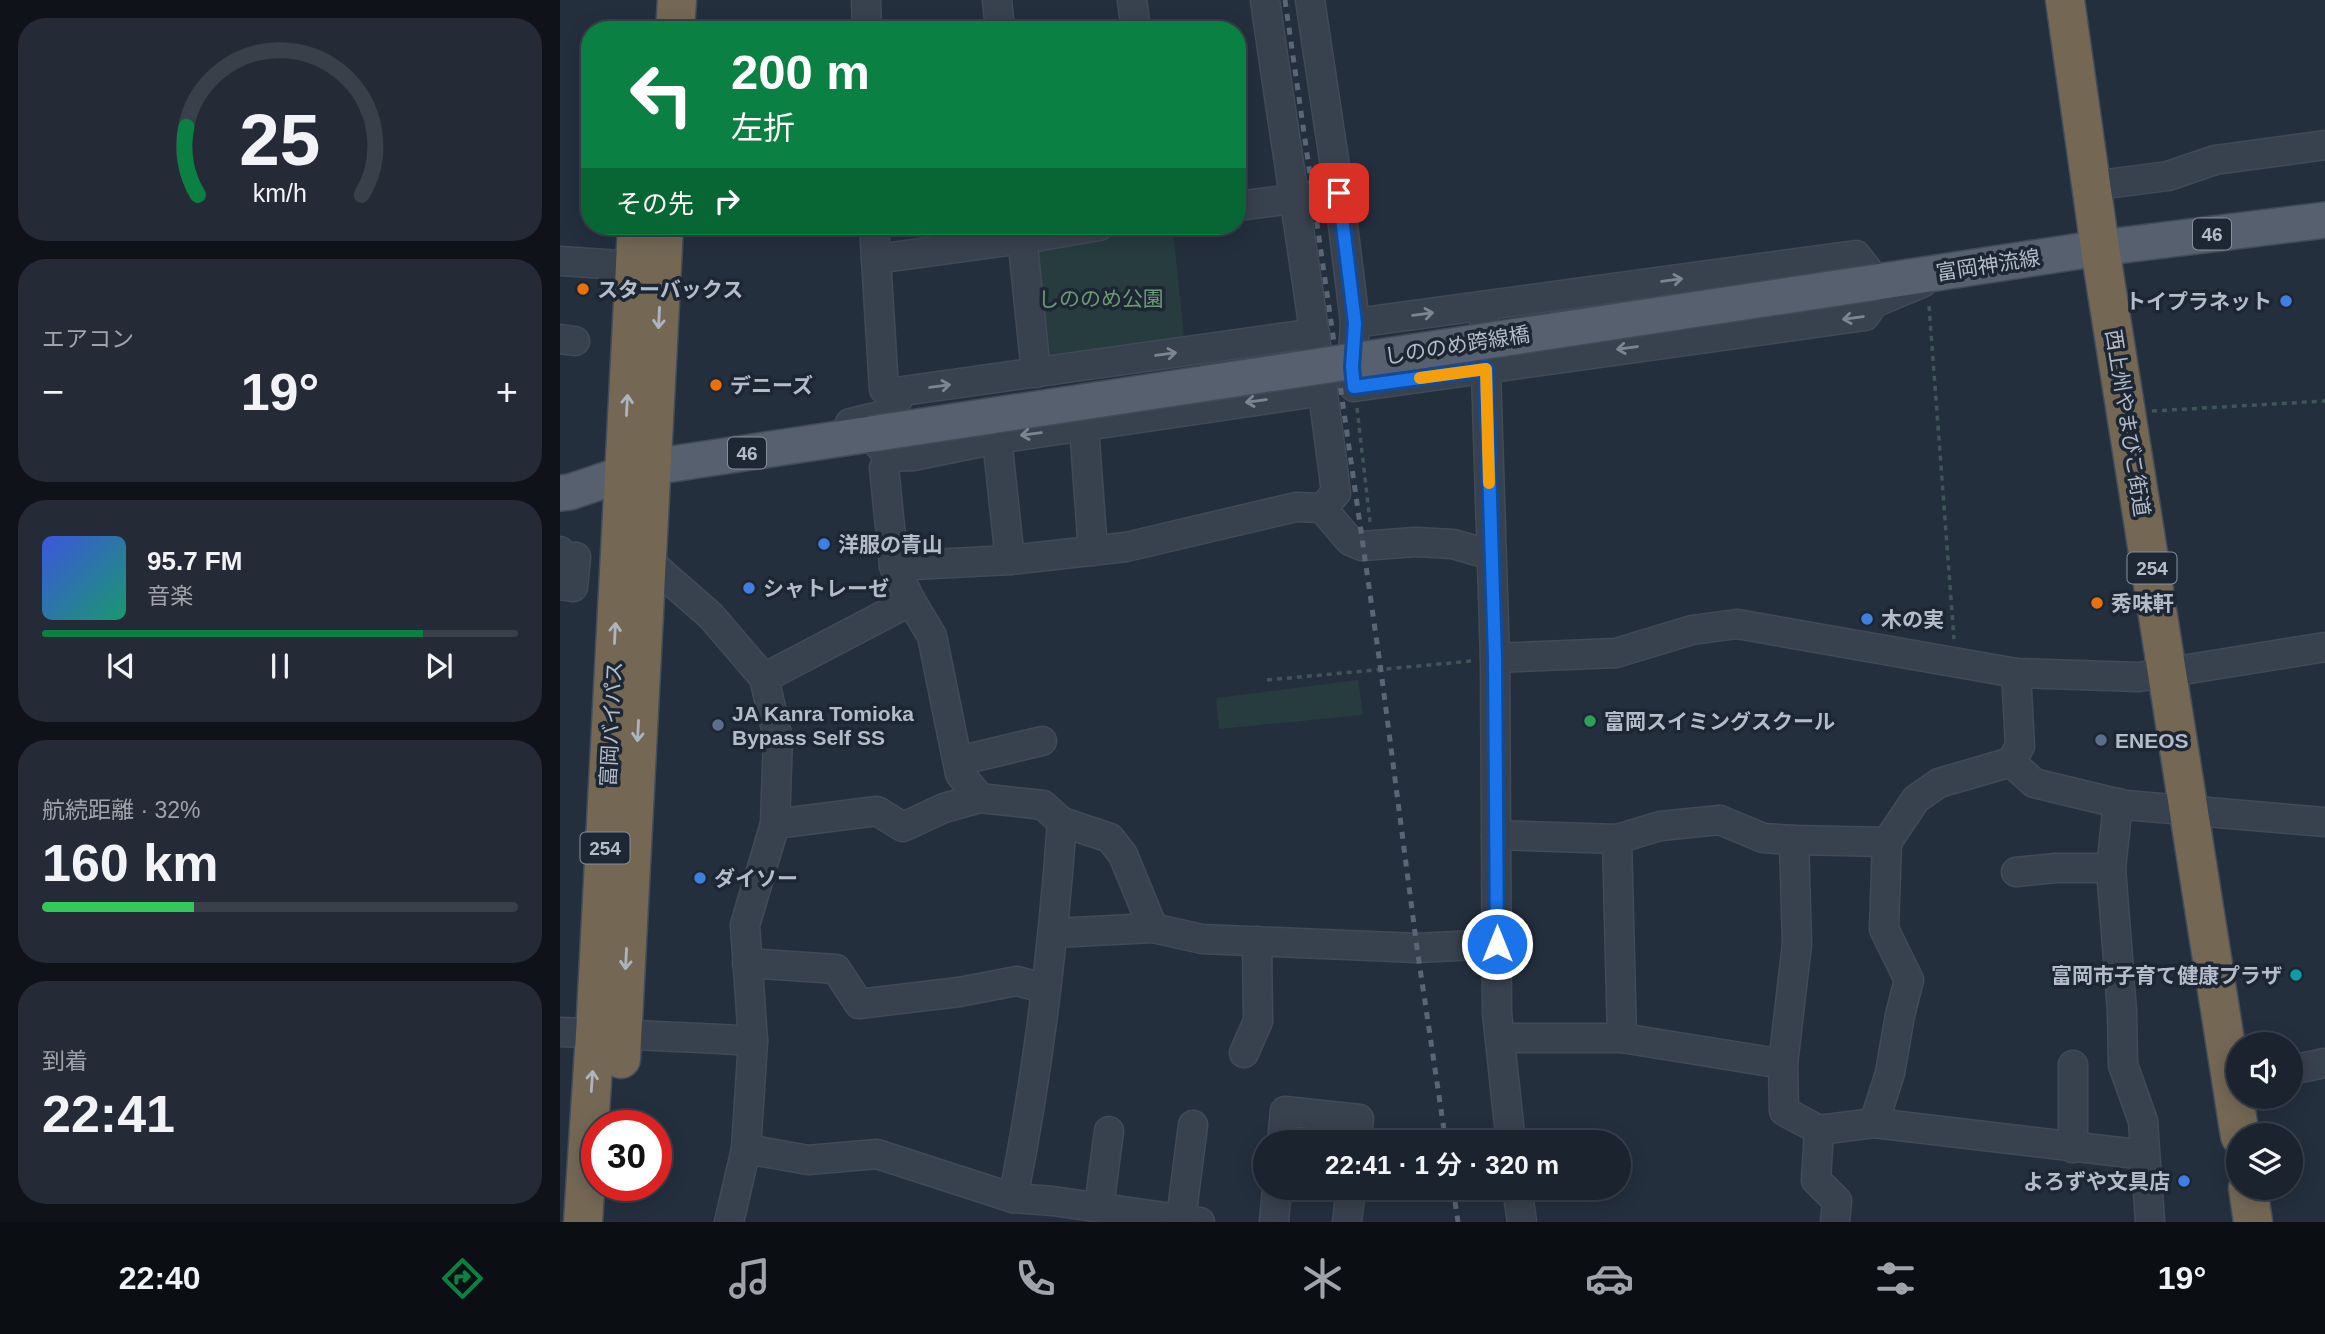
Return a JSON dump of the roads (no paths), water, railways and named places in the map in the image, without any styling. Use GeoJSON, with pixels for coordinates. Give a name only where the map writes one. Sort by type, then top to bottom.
{"type":"FeatureCollection","features":[{"type":"Feature","properties":{"kind":"highway"},"geometry":{"type":"LineString","coordinates":[[649,21],[650,0]]}},
{"type":"Feature","properties":{"kind":"highway"},"geometry":{"type":"LineString","coordinates":[[676,21],[677,0]]}},
{"type":"Feature","properties":{"kind":"highway","name":"西上州やまびこ街道"},"geometry":{"type":"LineString","coordinates":[[2065,0],[2100,248],[2227,1032]]}},
{"type":"Feature","properties":{"kind":"highway","name":"富岡バイパス"},"geometry":{"type":"LineString","coordinates":[[612,1110],[593,1034],[647,560],[637,470],[637,235]]}},
{"type":"Feature","properties":{"kind":"highway","name":"富岡バイパス"},"geometry":{"type":"LineString","coordinates":[[583,1222],[593,1034],[637,470],[663,235]]}},
{"type":"Feature","properties":{"kind":"highway"},"geometry":{"type":"LineString","coordinates":[[2250,1200],[2253,1222]]}},
{"type":"Feature","properties":{"kind":"highway"},"geometry":{"type":"LineString","coordinates":[[609,1222],[610,1201]]}},
{"type":"Feature","properties":{"kind":"main road","name":"46"},"geometry":{"type":"LineString","coordinates":[[2100,248],[2325,220]]}},
{"type":"Feature","properties":{"kind":"main road","name":"富岡神流線"},"geometry":{"type":"LineString","coordinates":[[1877,282],[2100,248]]}},
{"type":"Feature","properties":{"kind":"main road","name":"しののめ跨線橋"},"geometry":{"type":"LineString","coordinates":[[880,446],[1877,282]]}},
{"type":"Feature","properties":{"kind":"main road","name":"46"},"geometry":{"type":"LineString","coordinates":[[637,470],[818,442],[880,446]]}},
{"type":"Feature","properties":{"kind":"main road"},"geometry":{"type":"LineString","coordinates":[[560,472],[637,470]]}},
{"type":"Feature","properties":{"kind":"main road"},"geometry":{"type":"LineString","coordinates":[[560,494],[637,470]]}},
{"type":"Feature","properties":{"kind":"street"},"geometry":{"type":"LineString","coordinates":[[866,0],[867,21]]}},
{"type":"Feature","properties":{"kind":"street"},"geometry":{"type":"LineString","coordinates":[[996,0],[999,21]]}},
{"type":"Feature","properties":{"kind":"street"},"geometry":{"type":"LineString","coordinates":[[1132,0],[1135,21]]}},
{"type":"Feature","properties":{"kind":"street"},"geometry":{"type":"LineString","coordinates":[[1265,0],[1292,199],[1324,391],[1336,493],[1322,508]]}},
{"type":"Feature","properties":{"kind":"street"},"geometry":{"type":"LineString","coordinates":[[1310,0],[1355,323],[1352,367],[1354,387],[1865,317],[1874,303],[1956,269]]}},
{"type":"Feature","properties":{"kind":"street"},"geometry":{"type":"LineString","coordinates":[[2091,186],[2168,176],[2215,160],[2325,145]]}},
{"type":"Feature","properties":{"kind":"street"},"geometry":{"type":"LineString","coordinates":[[1246,205],[1339,193]]}},
{"type":"Feature","properties":{"kind":"street"},"geometry":{"type":"LineString","coordinates":[[875,235],[884,389],[898,399]]}},
{"type":"Feature","properties":{"kind":"street"},"geometry":{"type":"LineString","coordinates":[[876,259],[1006,235]]}},
{"type":"Feature","properties":{"kind":"street"},"geometry":{"type":"LineString","coordinates":[[1022,235],[1036,373]]}},
{"type":"Feature","properties":{"kind":"street"},"geometry":{"type":"LineString","coordinates":[[1355,323],[1856,255],[1877,282]]}},
{"type":"Feature","properties":{"kind":"street"},"geometry":{"type":"LineString","coordinates":[[560,261],[635,266]]}},
{"type":"Feature","properties":{"kind":"street"},"geometry":{"type":"LineString","coordinates":[[1484,307],[1495,658],[1497,1013],[1510,1130]]}},
{"type":"Feature","properties":{"kind":"street"},"geometry":{"type":"LineString","coordinates":[[818,442],[850,423],[888,414],[903,391],[1315,333]]}},
{"type":"Feature","properties":{"kind":"street"},"geometry":{"type":"LineString","coordinates":[[980,797],[960,774],[932,636],[894,566],[880,446],[913,456],[997,439],[1324,391]]}},
{"type":"Feature","properties":{"kind":"street"},"geometry":{"type":"LineString","coordinates":[[1084,427],[1093,551]]}},
{"type":"Feature","properties":{"kind":"street"},"geometry":{"type":"LineString","coordinates":[[997,439],[1010,561]]}},
{"type":"Feature","properties":{"kind":"street"},"geometry":{"type":"LineString","coordinates":[[894,566],[1010,561],[1126,547],[1296,507],[1322,508],[1350,541],[1362,546],[1415,542],[1453,544],[1491,555]]}},
{"type":"Feature","properties":{"kind":"street"},"geometry":{"type":"LineString","coordinates":[[560,551],[562,557],[576,557],[573,587],[560,585]]}},
{"type":"Feature","properties":{"kind":"street"},"geometry":{"type":"LineString","coordinates":[[647,560],[711,617],[764,678],[778,738],[775,824],[745,925],[753,1041],[746,1149],[729,1222]]}},
{"type":"Feature","properties":{"kind":"street"},"geometry":{"type":"LineString","coordinates":[[764,678],[911,601]]}},
{"type":"Feature","properties":{"kind":"street"},"geometry":{"type":"LineString","coordinates":[[1495,658],[1616,653],[1692,630],[1737,624],[2016,673],[2139,677],[2325,647]]}},
{"type":"Feature","properties":{"kind":"street"},"geometry":{"type":"LineString","coordinates":[[1874,1123],[1890,1073],[1909,980],[1884,929],[1887,842],[1916,799],[1939,783],[2011,762],[2020,746],[2016,673]]}},
{"type":"Feature","properties":{"kind":"street"},"geometry":{"type":"LineString","coordinates":[[958,761],[1042,741]]}},
{"type":"Feature","properties":{"kind":"street"},"geometry":{"type":"LineString","coordinates":[[2011,762],[2034,783],[2118,803],[2190,812],[2325,822]]}},
{"type":"Feature","properties":{"kind":"street"},"geometry":{"type":"LineString","coordinates":[[775,824],[877,811],[903,827],[944,808],[980,797],[1043,804],[1062,822],[1110,838],[1123,855],[1153,928]]}},
{"type":"Feature","properties":{"kind":"street"},"geometry":{"type":"LineString","coordinates":[[2118,803],[2111,868],[2123,1065],[2143,1121],[2150,1222]]}},
{"type":"Feature","properties":{"kind":"street"},"geometry":{"type":"LineString","coordinates":[[1496,835],[1617,839],[1660,826],[1720,820],[1763,838],[1887,842]]}},
{"type":"Feature","properties":{"kind":"street"},"geometry":{"type":"LineString","coordinates":[[1013,1198],[1054,933],[1062,822]]}},
{"type":"Feature","properties":{"kind":"street"},"geometry":{"type":"LineString","coordinates":[[1617,839],[1622,1038]]}},
{"type":"Feature","properties":{"kind":"street"},"geometry":{"type":"LineString","coordinates":[[1794,840],[1797,944],[1783,1065],[1784,1111],[1819,1130],[1874,1123],[2145,1155]]}},
{"type":"Feature","properties":{"kind":"street"},"geometry":{"type":"LineString","coordinates":[[2016,872],[2056,868],[2111,868]]}},
{"type":"Feature","properties":{"kind":"street"},"geometry":{"type":"LineString","coordinates":[[1054,933],[1153,928],[1202,939],[1417,948],[1497,944]]}},
{"type":"Feature","properties":{"kind":"street"},"geometry":{"type":"LineString","coordinates":[[1244,1052],[1258,1021],[1257,941]]}},
{"type":"Feature","properties":{"kind":"street"},"geometry":{"type":"LineString","coordinates":[[747,963],[836,969],[859,1004],[959,992],[1017,981],[1046,989]]}},
{"type":"Feature","properties":{"kind":"street"},"geometry":{"type":"LineString","coordinates":[[593,1034],[753,1041]]}},
{"type":"Feature","properties":{"kind":"street"},"geometry":{"type":"LineString","coordinates":[[1500,1038],[1622,1038],[1783,1065]]}},
{"type":"Feature","properties":{"kind":"street"},"geometry":{"type":"LineString","coordinates":[[2303,1068],[2325,1063]]}},
{"type":"Feature","properties":{"kind":"street"},"geometry":{"type":"LineString","coordinates":[[2073,1065],[2073,1148]]}},
{"type":"Feature","properties":{"kind":"street"},"geometry":{"type":"LineString","coordinates":[[1283,1130],[1285,1111],[1359,1119],[1358,1130]]}},
{"type":"Feature","properties":{"kind":"street"},"geometry":{"type":"LineString","coordinates":[[746,1149],[808,1160],[877,1154],[1052,1211],[1098,1207],[1190,1221],[1193,1125]]}},
{"type":"Feature","properties":{"kind":"street"},"geometry":{"type":"LineString","coordinates":[[1819,1130],[1816,1180],[1837,1201],[1835,1222]]}},
{"type":"Feature","properties":{"kind":"street"},"geometry":{"type":"LineString","coordinates":[[1098,1207],[1109,1131]]}},
{"type":"Feature","properties":{"kind":"street"},"geometry":{"type":"LineString","coordinates":[[1273,1222],[1276,1200]]}},
{"type":"Feature","properties":{"kind":"street"},"geometry":{"type":"LineString","coordinates":[[1347,1222],[1350,1200]]}},
{"type":"Feature","properties":{"kind":"street"},"geometry":{"type":"LineString","coordinates":[[1519,1200],[1522,1222]]}},
{"type":"Feature","properties":{"kind":"railway"},"geometry":{"type":"LineString","coordinates":[[1285,0],[1444,1130]]}},
{"type":"Feature","properties":{"kind":"railway"},"geometry":{"type":"LineString","coordinates":[[1455,1200],[1458,1222]]}},
{"type":"Feature","properties":{"kind":"place","name":"スターバックス"},"geometry":{"type":"Point","coordinates":[583,289]}},
{"type":"Feature","properties":{"kind":"place","name":"トイプラネット"},"geometry":{"type":"Point","coordinates":[2286,301]}},
{"type":"Feature","properties":{"kind":"place","name":"デニーズ"},"geometry":{"type":"Point","coordinates":[716,385]}},
{"type":"Feature","properties":{"kind":"place","name":"洋服の青山"},"geometry":{"type":"Point","coordinates":[824,544]}},
{"type":"Feature","properties":{"kind":"place","name":"シャトレーゼ"},"geometry":{"type":"Point","coordinates":[749,588]}},
{"type":"Feature","properties":{"kind":"place","name":"秀味軒"},"geometry":{"type":"Point","coordinates":[2097,603]}},
{"type":"Feature","properties":{"kind":"place","name":"木の実"},"geometry":{"type":"Point","coordinates":[1867,619]}},
{"type":"Feature","properties":{"kind":"place","name":"富岡スイミングスクール"},"geometry":{"type":"Point","coordinates":[1590,721]}},
{"type":"Feature","properties":{"kind":"place","name":"JA Kanra Tomioka Bypass Self SS"},"geometry":{"type":"Point","coordinates":[718,725]}},
{"type":"Feature","properties":{"kind":"place","name":"ENEOS"},"geometry":{"type":"Point","coordinates":[2101,740]}},
{"type":"Feature","properties":{"kind":"place","name":"ダイソー"},"geometry":{"type":"Point","coordinates":[700,878]}},
{"type":"Feature","properties":{"kind":"place","name":"富岡市子育て健康プラザ"},"geometry":{"type":"Point","coordinates":[2296,975]}},
{"type":"Feature","properties":{"kind":"place","name":"よろずや文具店"},"geometry":{"type":"Point","coordinates":[2184,1181]}},
{"type":"Feature","properties":{"kind":"park label","name":"しののめ公園"},"geometry":{"type":"Point","coordinates":[1101,298]}}]}
